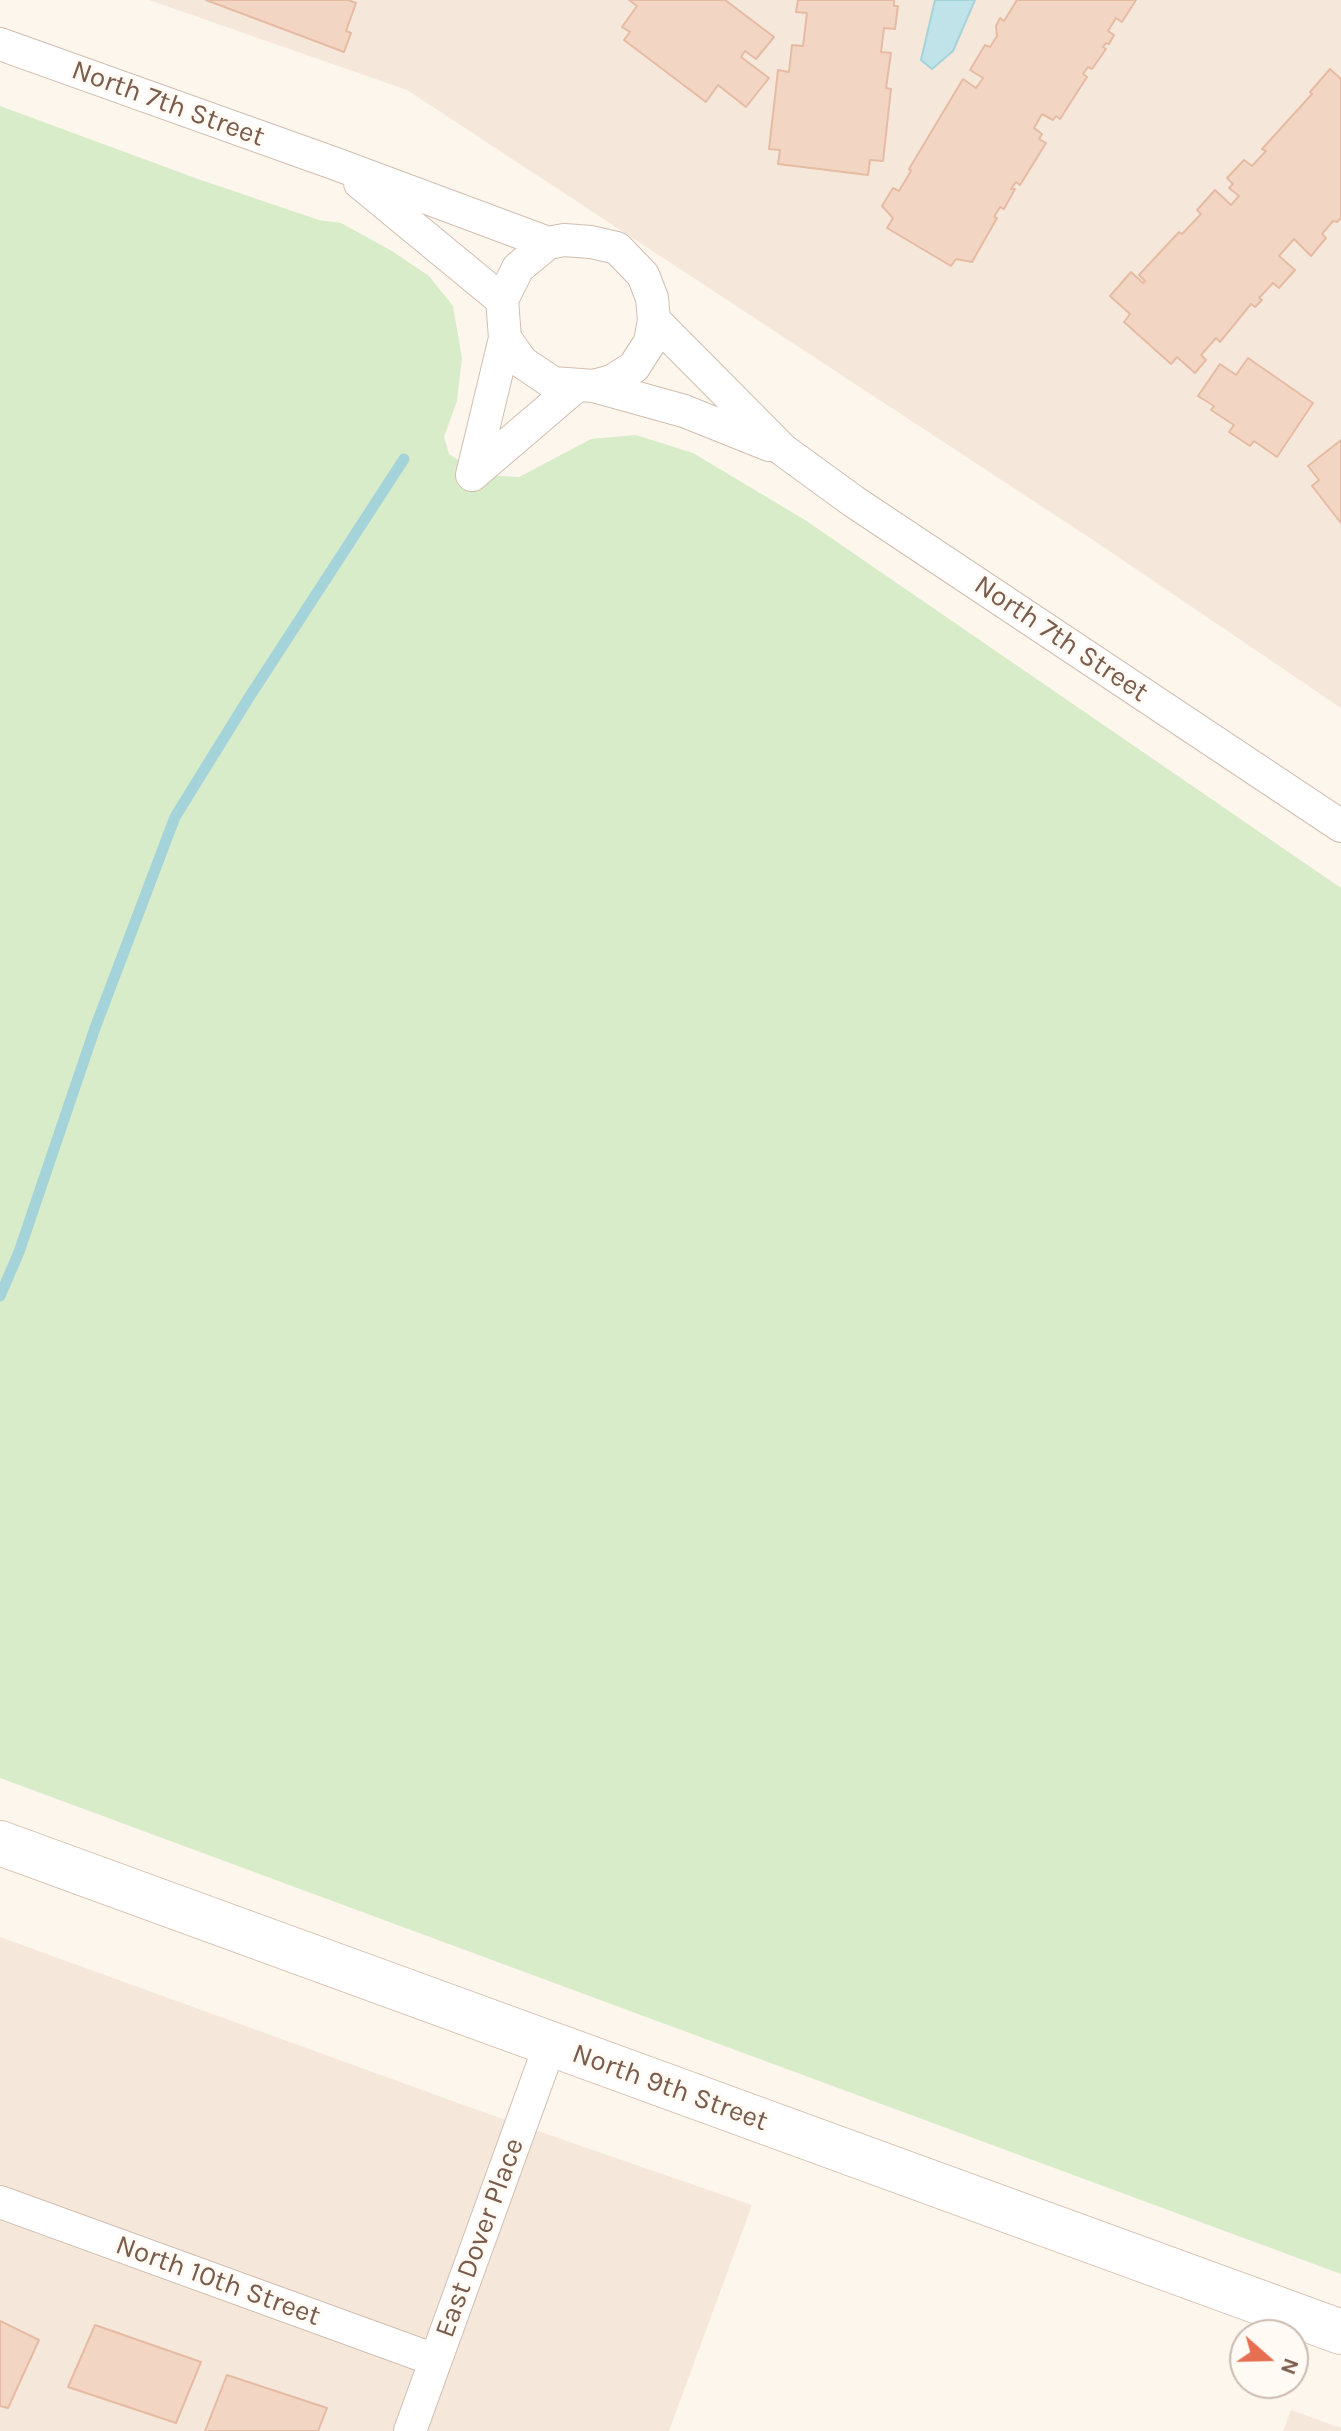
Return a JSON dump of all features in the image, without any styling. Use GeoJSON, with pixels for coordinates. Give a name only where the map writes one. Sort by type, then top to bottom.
{"type":"FeatureCollection","features":[{"type":"Feature","properties":{"kind":"main road","name":"North 9th Street"},"geometry":{"type":"LineString","coordinates":[[0,1843],[1341,2332]]}},
{"type":"Feature","properties":{"kind":"street","name":"North 7th Street"},"geometry":{"type":"LineString","coordinates":[[0,44],[548,243],[564,240],[617,248],[643,275],[652,298],[654,320],[783,450],[853,501],[1341,826]]}},
{"type":"Feature","properties":{"kind":"street","name":"North 7th Street"},"geometry":{"type":"LineString","coordinates":[[336,164],[428,236],[502,300]]}},
{"type":"Feature","properties":{"kind":"street"},"geometry":{"type":"LineString","coordinates":[[548,243],[518,268],[502,300],[505,338],[472,475],[585,386],[612,381],[634,367],[650,342],[654,320]]}},
{"type":"Feature","properties":{"kind":"street","name":"North 7th Street"},"geometry":{"type":"LineString","coordinates":[[505,338],[522,362],[553,383],[585,386],[684,411],[783,450]]}},
{"type":"Feature","properties":{"kind":"street","name":"East Dover Place"},"geometry":{"type":"LineString","coordinates":[[410,2431],[550,2045]]}},
{"type":"Feature","properties":{"kind":"street","name":"North 10th Street"},"geometry":{"type":"LineString","coordinates":[[0,2202],[435,2360]]}},
{"type":"Feature","properties":{"kind":"shaded area"},"geometry":{"type":"Polygon","coordinates":[[[149,0],[1341,0],[1341,708],[1099,544],[407,90],[149,0]]]}},
{"type":"Feature","properties":{"kind":"shaded area"},"geometry":{"type":"Polygon","coordinates":[[[0,1937],[483,2112],[752,2205],[669,2431],[0,2431],[0,1937]]]}},
{"type":"Feature","properties":{"kind":"shaded area"},"geometry":{"type":"Polygon","coordinates":[[[1291,2410],[1341,2428],[1341,2431],[1283,2431],[1291,2410]]]}},
{"type":"Feature","properties":{"kind":"green space"},"geometry":{"type":"Polygon","coordinates":[[[0,106],[198,179],[319,220],[341,223],[429,276],[453,306],[462,358],[457,401],[444,437],[449,454],[482,475],[519,477],[591,439],[636,435],[693,453],[805,520],[1341,888],[1341,2274],[0,1778],[0,106]]]}},
{"type":"Feature","properties":{"kind":"water"},"geometry":{"type":"Polygon","coordinates":[[[935,0],[975,0],[953,51],[932,69],[921,60],[935,0]]]}},
{"type":"Feature","properties":{"kind":"building"},"geometry":{"type":"Polygon","coordinates":[[[206,0],[348,0],[356,3],[346,31],[351,33],[344,52],[206,0]]]}},
{"type":"Feature","properties":{"kind":"building"},"geometry":{"type":"Polygon","coordinates":[[[629,0],[725,0],[774,37],[756,59],[745,51],[741,57],[769,78],[746,107],[718,85],[706,102],[624,40],[630,32],[622,27],[637,6],[629,0]]]}},
{"type":"Feature","properties":{"kind":"building"},"geometry":{"type":"Polygon","coordinates":[[[798,0],[894,0],[894,6],[898,6],[895,29],[884,28],[881,52],[891,53],[886,88],[891,89],[883,161],[870,160],[868,175],[778,164],[780,150],[769,149],[778,70],[789,72],[792,45],[803,46],[807,13],[796,12],[798,0]]]}},
{"type":"Feature","properties":{"kind":"building"},"geometry":{"type":"Polygon","coordinates":[[[1017,0],[1136,0],[1122,22],[1116,18],[1108,31],[1114,35],[1103,47],[1106,49],[1092,69],[1088,67],[1083,74],[1087,77],[1060,119],[1056,116],[1053,120],[1042,114],[1034,128],[1042,134],[1039,139],[1046,143],[1020,185],[1016,182],[1011,189],[1015,189],[1004,209],[1000,207],[994,217],[997,218],[972,262],[956,259],[951,266],[887,228],[893,218],[882,206],[893,188],[899,191],[963,79],[976,88],[983,78],[970,70],[985,45],[990,47],[997,36],[996,26],[1000,18],[1004,21],[1017,0]]]}},
{"type":"Feature","properties":{"kind":"building"},"geometry":{"type":"Polygon","coordinates":[[[1330,69],[1341,79],[1341,218],[1333,221],[1322,234],[1326,238],[1311,256],[1294,239],[1279,256],[1295,270],[1279,288],[1273,283],[1255,307],[1251,304],[1220,342],[1216,338],[1201,355],[1206,360],[1195,373],[1177,357],[1171,364],[1124,322],[1130,314],[1110,296],[1131,272],[1143,283],[1145,281],[1139,275],[1179,232],[1182,234],[1201,214],[1197,210],[1215,190],[1231,205],[1239,196],[1229,188],[1233,184],[1227,178],[1244,160],[1252,166],[1266,151],[1262,149],[1312,94],[1310,92],[1330,69]]]}},
{"type":"Feature","properties":{"kind":"building"},"geometry":{"type":"Polygon","coordinates":[[[1248,358],[1313,403],[1277,457],[1254,441],[1250,446],[1229,432],[1234,425],[1211,410],[1214,406],[1198,396],[1220,364],[1236,375],[1248,358]]]}},
{"type":"Feature","properties":{"kind":"building"},"geometry":{"type":"Polygon","coordinates":[[[1341,440],[1341,523],[1312,486],[1319,480],[1308,466],[1341,440]]]}},
{"type":"Feature","properties":{"kind":"building"},"geometry":{"type":"Polygon","coordinates":[[[0,2321],[39,2340],[8,2408],[0,2406],[0,2321]]]}},
{"type":"Feature","properties":{"kind":"building"},"geometry":{"type":"Polygon","coordinates":[[[95,2325],[201,2362],[176,2423],[68,2387],[95,2325]]]}},
{"type":"Feature","properties":{"kind":"building"},"geometry":{"type":"Polygon","coordinates":[[[227,2375],[327,2408],[318,2431],[205,2431],[227,2375]]]}},
{"type":"Feature","properties":{"kind":"waterway"},"geometry":{"type":"LineString","coordinates":[[0,1296],[19,1252],[95,1028],[175,817],[404,459]]}}]}
